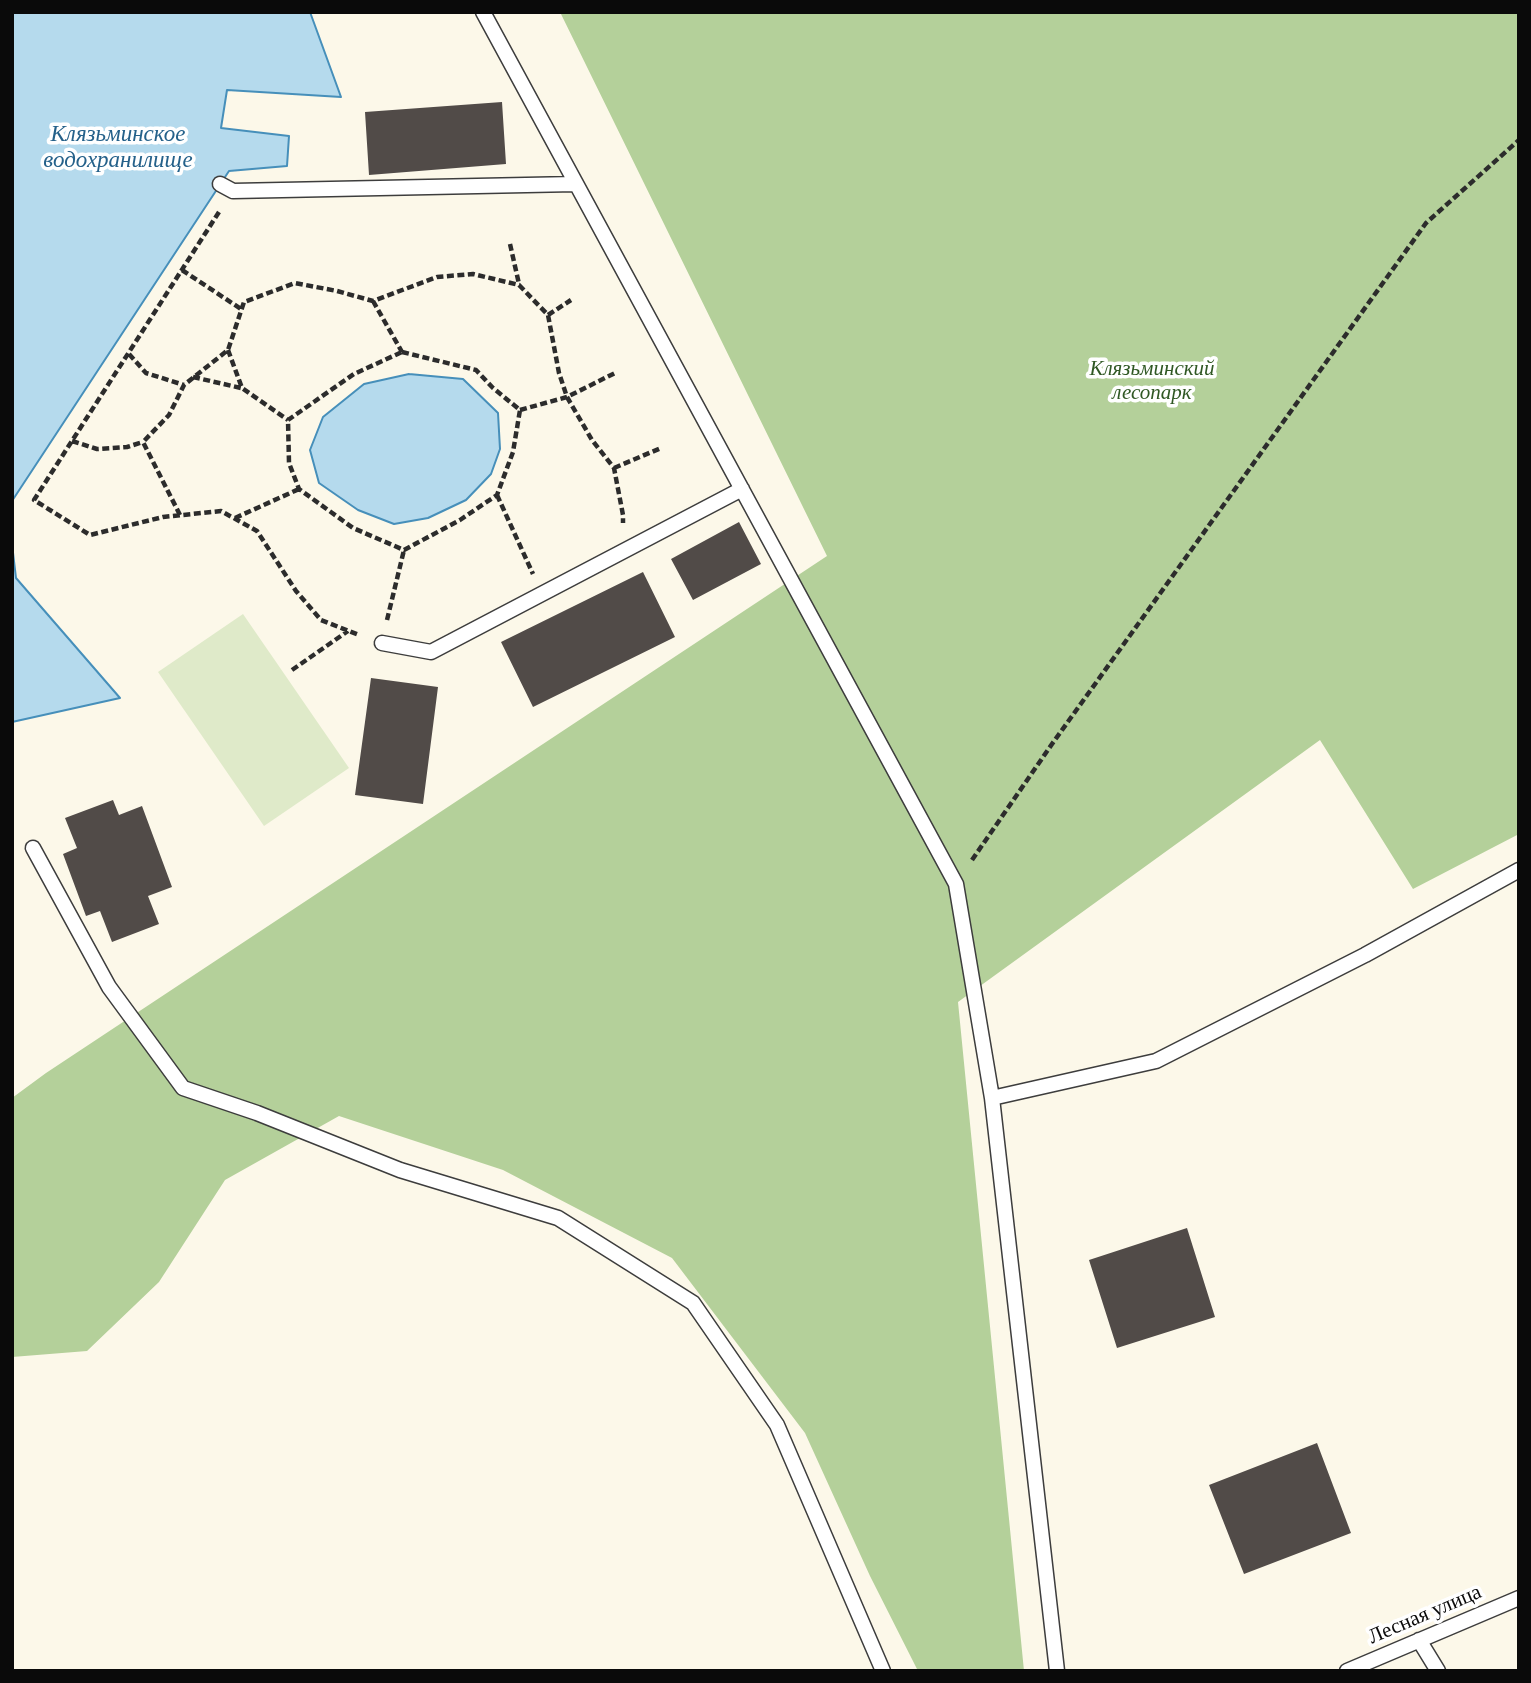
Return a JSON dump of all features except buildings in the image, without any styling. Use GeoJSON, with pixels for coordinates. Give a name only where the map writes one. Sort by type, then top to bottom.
{"type":"FeatureCollection","features":[{"type":"Feature","properties":{"kind":"lane"},"geometry":{"type":"LineString","coordinates":[[483,12],[956,884],[992,1098],[1057,1671]]}},
{"type":"Feature","properties":{"kind":"lane"},"geometry":{"type":"LineString","coordinates":[[226,188],[575,184]]}},
{"type":"Feature","properties":{"kind":"lane"},"geometry":{"type":"LineString","coordinates":[[382,643],[431,652],[741,489]]}},
{"type":"Feature","properties":{"kind":"lane"},"geometry":{"type":"LineString","coordinates":[[33,848],[108,986],[183,1088],[257,1113],[400,1170],[558,1218],[692,1303],[777,1425],[883,1671]]}},
{"type":"Feature","properties":{"kind":"lane"},"geometry":{"type":"LineString","coordinates":[[992,1098],[1156,1060],[1365,955],[1519,870]]}},
{"type":"Feature","properties":{"kind":"lane","name":"Лесная улица"},"geometry":{"type":"LineString","coordinates":[[1347,1671],[1519,1598]]}},
{"type":"Feature","properties":{"kind":"lane"},"geometry":{"type":"LineString","coordinates":[[1419,1640],[1438,1671]]}},
{"type":"Feature","properties":{"kind":"path"},"geometry":{"type":"LineString","coordinates":[[956,884],[1052,744],[1426,223],[1519,140]]}},
{"type":"Feature","properties":{"kind":"path"},"geometry":{"type":"LineString","coordinates":[[226,188],[182,270],[34,500],[90,535],[180,515],[221,511],[257,531],[296,591],[321,620],[382,643],[404,550],[460,520],[497,495],[513,452],[520,410]]}},
{"type":"Feature","properties":{"kind":"path"},"geometry":{"type":"LineString","coordinates":[[510,244],[519,285],[548,315],[559,373],[568,397],[592,440],[614,468],[623,515],[621,553]]}},
{"type":"Feature","properties":{"kind":"path"},"geometry":{"type":"LineString","coordinates":[[182,270],[241,309]]}},
{"type":"Feature","properties":{"kind":"path"},"geometry":{"type":"LineString","coordinates":[[72,441],[97,449],[127,447],[143,442],[169,415],[184,385],[228,350],[244,302],[295,283],[373,301],[437,277],[473,274],[519,285]]}},
{"type":"Feature","properties":{"kind":"path"},"geometry":{"type":"LineString","coordinates":[[548,315],[571,300]]}},
{"type":"Feature","properties":{"kind":"path"},"geometry":{"type":"LineString","coordinates":[[373,301],[402,352]]}},
{"type":"Feature","properties":{"kind":"path"},"geometry":{"type":"LineString","coordinates":[[228,350],[242,388]]}},
{"type":"Feature","properties":{"kind":"path"},"geometry":{"type":"LineString","coordinates":[[288,420],[354,373],[402,352],[476,370],[520,410]]}},
{"type":"Feature","properties":{"kind":"path"},"geometry":{"type":"LineString","coordinates":[[129,354],[146,373],[184,385]]}},
{"type":"Feature","properties":{"kind":"path"},"geometry":{"type":"LineString","coordinates":[[520,410],[568,397],[615,373]]}},
{"type":"Feature","properties":{"kind":"path"},"geometry":{"type":"LineString","coordinates":[[193,377],[242,388],[288,420]]}},
{"type":"Feature","properties":{"kind":"path"},"geometry":{"type":"LineString","coordinates":[[288,420],[289,463],[299,489],[353,528],[404,550]]}},
{"type":"Feature","properties":{"kind":"path"},"geometry":{"type":"LineString","coordinates":[[143,442],[180,515]]}},
{"type":"Feature","properties":{"kind":"path"},"geometry":{"type":"LineString","coordinates":[[614,468],[661,448]]}},
{"type":"Feature","properties":{"kind":"path"},"geometry":{"type":"LineString","coordinates":[[234,519],[299,489]]}},
{"type":"Feature","properties":{"kind":"path"},"geometry":{"type":"LineString","coordinates":[[497,495],[542,593]]}},
{"type":"Feature","properties":{"kind":"path"},"geometry":{"type":"LineString","coordinates":[[292,670],[349,631]]}},
{"type":"Feature","properties":{"kind":"green space","name":"Клязьминский лесопарк"},"geometry":{"type":"Polygon","coordinates":[[[560,12],[1519,12],[1519,834],[1413,889],[1320,740],[958,1002],[1024,1671],[918,1671],[870,1576],[805,1433],[672,1258],[503,1170],[339,1116],[225,1180],[159,1282],[87,1351],[12,1357],[12,1098],[827,556],[560,12]]]}},
{"type":"Feature","properties":{"kind":"green space"},"geometry":{"type":"Polygon","coordinates":[[[243,614],[349,768],[264,826],[158,672],[243,614]]]}},
{"type":"Feature","properties":{"kind":"water","name":"Клязьминское водохранилище"},"geometry":{"type":"Polygon","coordinates":[[[12,12],[310,12],[341,97],[227,90],[221,128],[289,136],[287,166],[229,171],[12,501],[12,12]]]}},
{"type":"Feature","properties":{"kind":"water"},"geometry":{"type":"Polygon","coordinates":[[[409,374],[463,379],[498,413],[500,449],[491,474],[466,500],[428,518],[394,524],[358,510],[319,483],[310,450],[323,417],[364,384],[409,374]]]}},
{"type":"Feature","properties":{"kind":"water"},"geometry":{"type":"Polygon","coordinates":[[[12,544],[16,578],[120,698],[12,722],[12,544]]]}}]}
